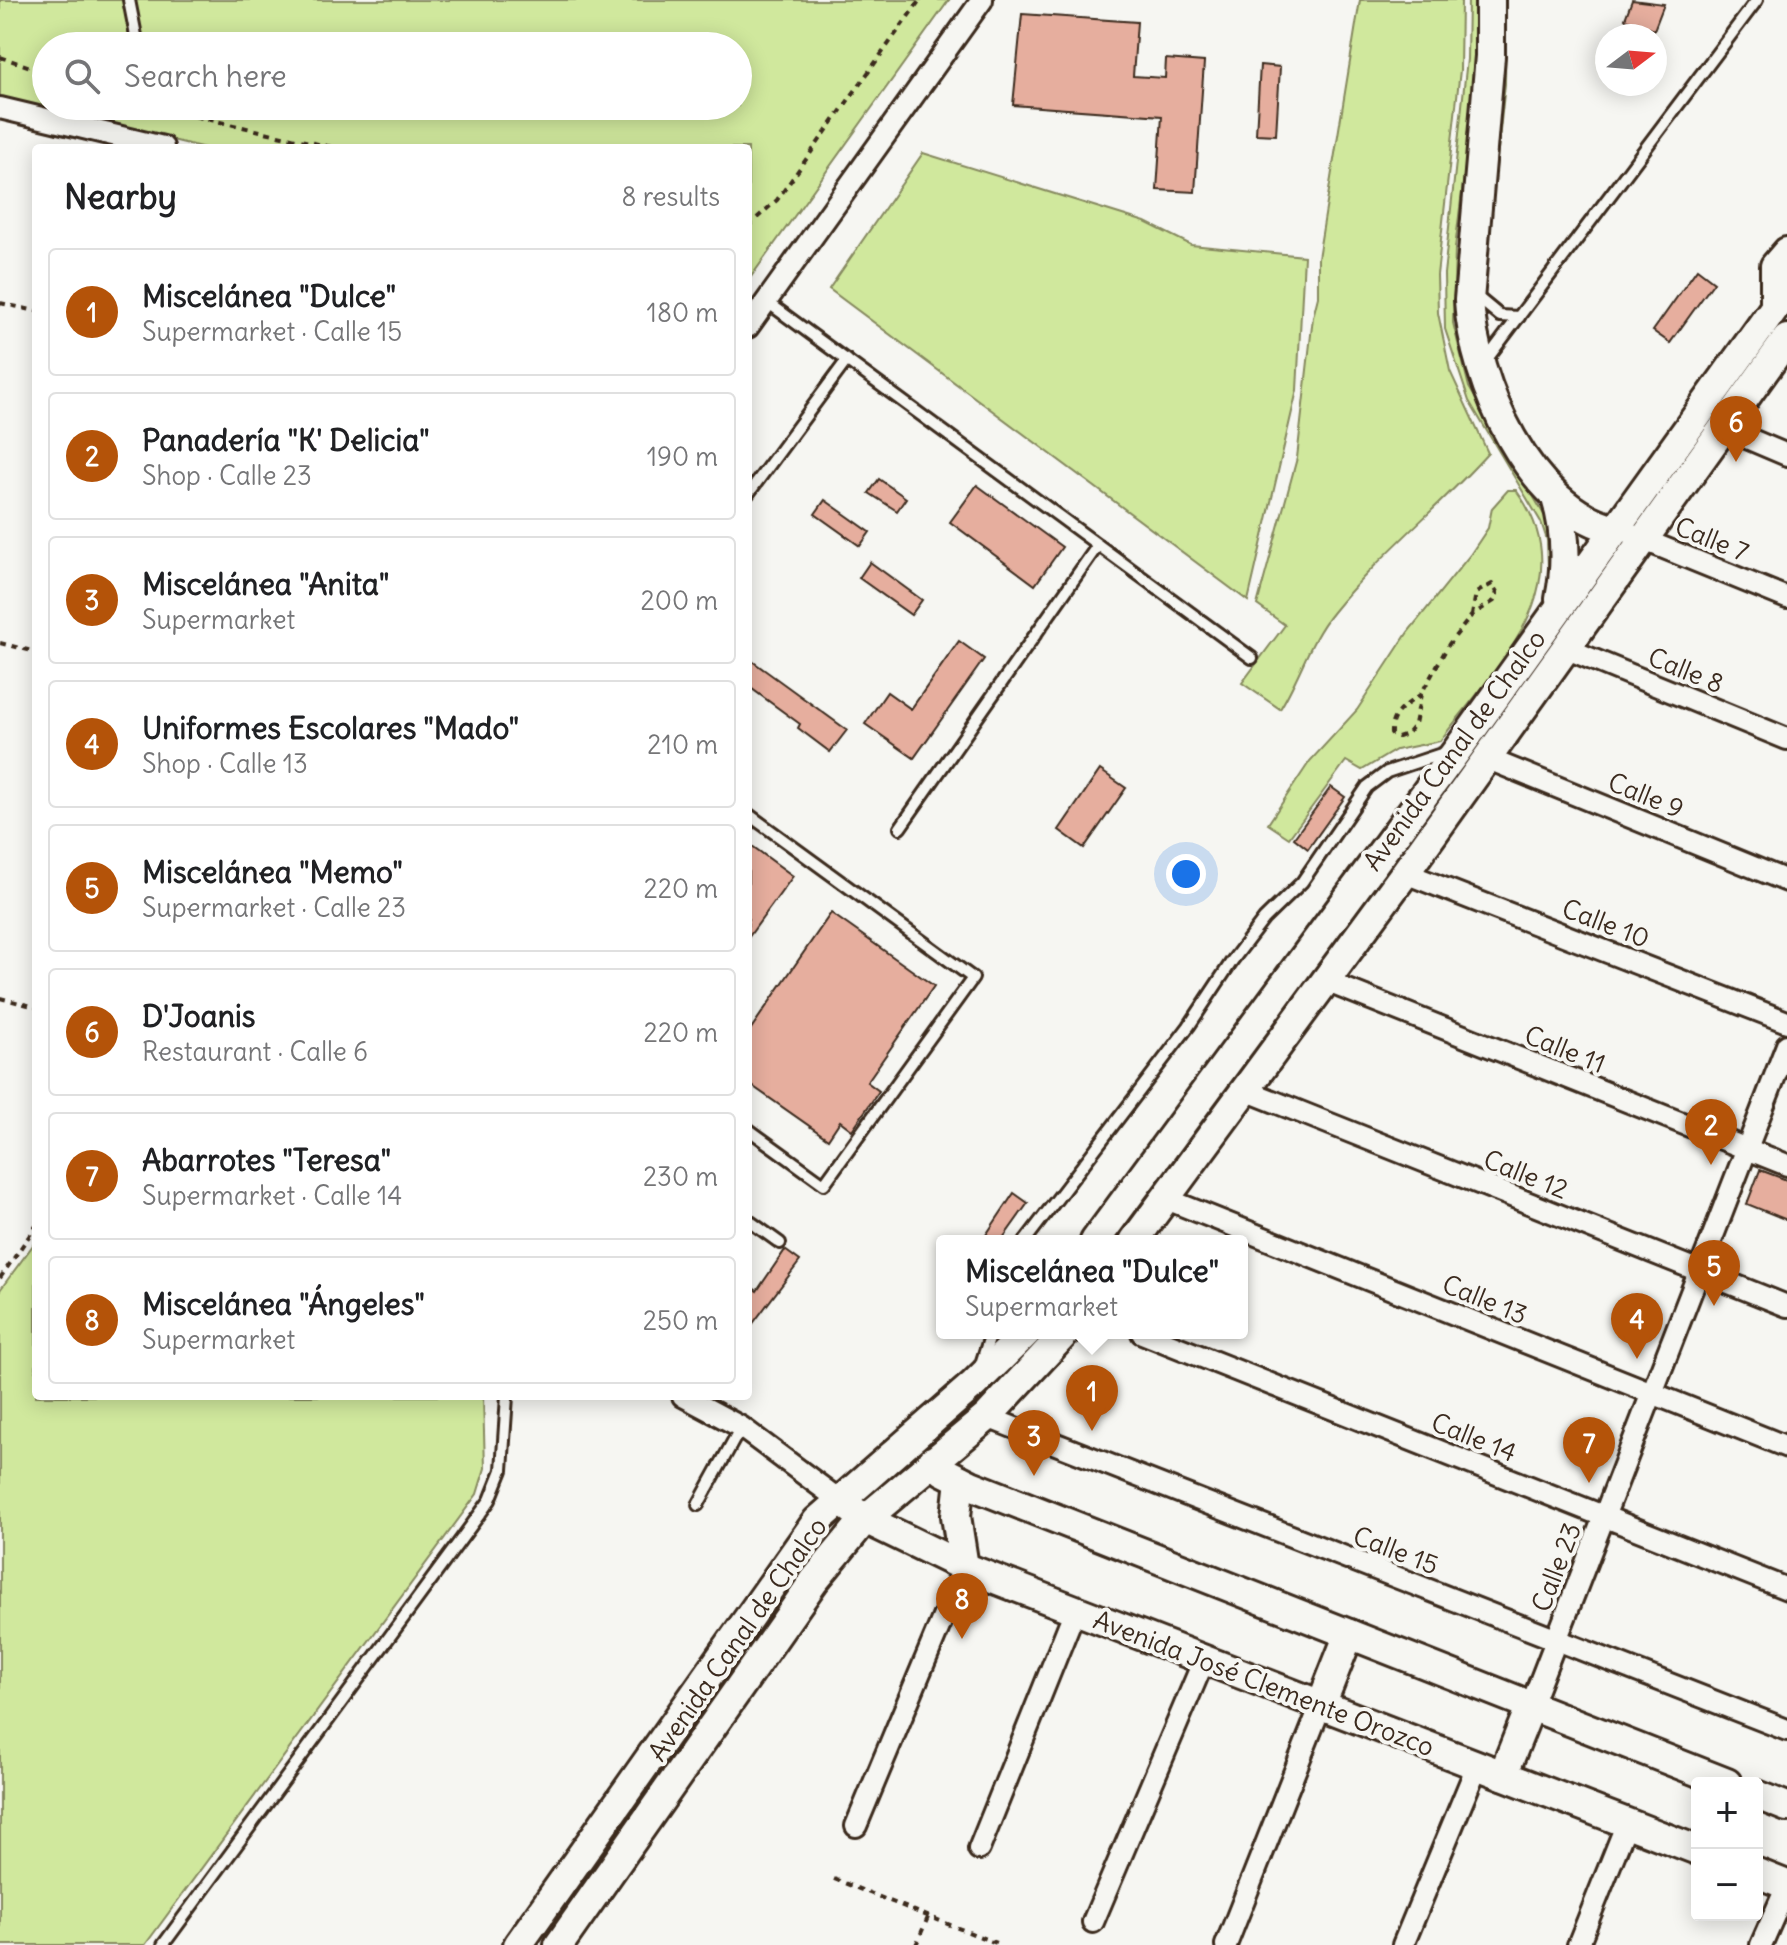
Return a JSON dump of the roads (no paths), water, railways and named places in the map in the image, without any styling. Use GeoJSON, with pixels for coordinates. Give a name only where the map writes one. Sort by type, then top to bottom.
{"type":"FeatureCollection","features":[{"type":"Feature","properties":{"kind":"main road"},"geometry":{"type":"LineString","coordinates":[[1490,0],[1490,56],[1470,276],[1471,334],[1480,370],[1499,415],[1550,491],[1562,521],[1565,560],[1559,603]]}},
{"type":"Feature","properties":{"kind":"main road","name":"Avenida Canal de Chalco"},"geometry":{"type":"LineString","coordinates":[[1138,1235],[1323,980],[1405,873],[1565,648],[1629,534],[1775,307],[1775,266],[1787,252]]}},
{"type":"Feature","properties":{"kind":"main road","name":"Avenida Canal de Chalco"},"geometry":{"type":"LineString","coordinates":[[1099,1235],[1458,749],[1559,603],[1629,534],[1721,427],[1787,339]]}},
{"type":"Feature","properties":{"kind":"main road"},"geometry":{"type":"LineString","coordinates":[[1550,491],[1580,515],[1629,534]]}},
{"type":"Feature","properties":{"kind":"main road","name":"Avenida Canal de Chalco"},"geometry":{"type":"LineString","coordinates":[[518,1945],[817,1521],[974,1384],[1020,1339]]}},
{"type":"Feature","properties":{"kind":"main road","name":"Avenida Canal de Chalco"},"geometry":{"type":"LineString","coordinates":[[559,1945],[814,1581],[865,1519],[987,1417],[1059,1339]]}},
{"type":"Feature","properties":{"kind":"main road"},"geometry":{"type":"LineString","coordinates":[[932,1461],[960,1480],[1712,1777]]}},
{"type":"Feature","properties":{"kind":"main road"},"geometry":{"type":"LineString","coordinates":[[960,1480],[956,1516],[964,1567]]}},
{"type":"Feature","properties":{"kind":"main road","name":"Avenida José Clemente Orozco"},"geometry":{"type":"LineString","coordinates":[[839,1500],[865,1519],[964,1567],[1694,1849]]}},
{"type":"Feature","properties":{"kind":"main road"},"geometry":{"type":"LineString","coordinates":[[1321,1705],[1349,1634]]}},
{"type":"Feature","properties":{"kind":"main road"},"geometry":{"type":"LineString","coordinates":[[1490,1770],[1531,1705]]}},
{"type":"Feature","properties":{"kind":"main road"},"geometry":{"type":"LineString","coordinates":[[1763,1797],[1787,1807]]}},
{"type":"Feature","properties":{"kind":"main road"},"geometry":{"type":"LineString","coordinates":[[1763,1875],[1787,1885]]}},
{"type":"Feature","properties":{"kind":"street"},"geometry":{"type":"LineString","coordinates":[[752,321],[982,0]]}},
{"type":"Feature","properties":{"kind":"street"},"geometry":{"type":"LineString","coordinates":[[0,108],[32,116]]}},
{"type":"Feature","properties":{"kind":"street"},"geometry":{"type":"LineString","coordinates":[[50,120],[150,144]]}},
{"type":"Feature","properties":{"kind":"street"},"geometry":{"type":"LineString","coordinates":[[1721,427],[1787,455]]}},
{"type":"Feature","properties":{"kind":"street","name":"Calle 7"},"geometry":{"type":"LineString","coordinates":[[1629,534],[1787,598]]}},
{"type":"Feature","properties":{"kind":"street","name":"Calle 8"},"geometry":{"type":"LineString","coordinates":[[1565,648],[1787,739]]}},
{"type":"Feature","properties":{"kind":"street","name":"Calle 9"},"geometry":{"type":"LineString","coordinates":[[1486,758],[1787,881]]}},
{"type":"Feature","properties":{"kind":"street","name":"Calle 10"},"geometry":{"type":"LineString","coordinates":[[1405,873],[1787,1022]]}},
{"type":"Feature","properties":{"kind":"street","name":"Calle 11"},"geometry":{"type":"LineString","coordinates":[[1323,980],[1787,1165]]}},
{"type":"Feature","properties":{"kind":"street","name":"Calle 23"},"geometry":{"type":"LineString","coordinates":[[1531,1705],[1787,1045]]}},
{"type":"Feature","properties":{"kind":"street","name":"Calle 12"},"geometry":{"type":"LineString","coordinates":[[1245,1090],[1787,1306]]}},
{"type":"Feature","properties":{"kind":"street","name":"Calle 13"},"geometry":{"type":"LineString","coordinates":[[1164,1198],[1787,1447]]}},
{"type":"Feature","properties":{"kind":"street","name":"Calle 14"},"geometry":{"type":"LineString","coordinates":[[1157,1339],[1787,1589]]}},
{"type":"Feature","properties":{"kind":"street"},"geometry":{"type":"LineString","coordinates":[[690,1400],[741,1427],[839,1500]]}},
{"type":"Feature","properties":{"kind":"street","name":"Calle 15"},"geometry":{"type":"LineString","coordinates":[[987,1417],[1787,1730]]}},
{"type":"Feature","properties":{"kind":"street"},"geometry":{"type":"LineString","coordinates":[[856,1826],[964,1567]]}},
{"type":"Feature","properties":{"kind":"street"},"geometry":{"type":"LineString","coordinates":[[979,1849],[1075,1610]]}},
{"type":"Feature","properties":{"kind":"street"},"geometry":{"type":"LineString","coordinates":[[1093,1922],[1204,1660]]}},
{"type":"Feature","properties":{"kind":"street"},"geometry":{"type":"LineString","coordinates":[[1226,1945],[1321,1705]]}},
{"type":"Feature","properties":{"kind":"street"},"geometry":{"type":"LineString","coordinates":[[1403,1945],[1490,1770]]}},
{"type":"Feature","properties":{"kind":"street"},"geometry":{"type":"LineString","coordinates":[[1578,1945],[1627,1823]]}},
{"type":"Feature","properties":{"kind":"street"},"geometry":{"type":"LineString","coordinates":[[1761,1945],[1787,1885]]}},
{"type":"Feature","properties":{"kind":"lane"},"geometry":{"type":"LineString","coordinates":[[129,0],[135,32]]}},
{"type":"Feature","properties":{"kind":"lane"},"geometry":{"type":"LineString","coordinates":[[1480,370],[1757,0]]}},
{"type":"Feature","properties":{"kind":"lane"},"geometry":{"type":"LineString","coordinates":[[1470,276],[1483,304],[1500,316],[1519,317]]}},
{"type":"Feature","properties":{"kind":"lane"},"geometry":{"type":"LineString","coordinates":[[766,301],[1252,658]]}},
{"type":"Feature","properties":{"kind":"lane"},"geometry":{"type":"LineString","coordinates":[[752,489],[847,360]]}},
{"type":"Feature","properties":{"kind":"lane"},"geometry":{"type":"LineString","coordinates":[[900,828],[1098,545]]}},
{"type":"Feature","properties":{"kind":"lane"},"geometry":{"type":"LineString","coordinates":[[1030,1235],[1189,1026],[1264,919],[1302,882],[1367,787],[1387,772],[1458,749]]}},
{"type":"Feature","properties":{"kind":"lane"},"geometry":{"type":"LineString","coordinates":[[752,817],[973,978],[824,1184],[752,1132]]}},
{"type":"Feature","properties":{"kind":"lane"},"geometry":{"type":"LineString","coordinates":[[752,1223],[780,1243]]}},
{"type":"Feature","properties":{"kind":"lane"},"geometry":{"type":"LineString","coordinates":[[974,1384],[989,1339]]}},
{"type":"Feature","properties":{"kind":"lane"},"geometry":{"type":"LineString","coordinates":[[163,1945],[490,1500],[502,1470],[507,1400]]}},
{"type":"Feature","properties":{"kind":"lane"},"geometry":{"type":"LineString","coordinates":[[698,1505],[741,1427]]}},
{"type":"Feature","properties":{"kind":"place","name":"D'Joanis"},"geometry":{"type":"Point","coordinates":[1736,462]}},
{"type":"Feature","properties":{"kind":"place","name":"Panadería \"K' Delicia\""},"geometry":{"type":"Point","coordinates":[1711,1165]}},
{"type":"Feature","properties":{"kind":"place","name":"Miscelánea \"Memo\""},"geometry":{"type":"Point","coordinates":[1714,1306]}},
{"type":"Feature","properties":{"kind":"place","name":"Uniformes Escolares \"Mado\""},"geometry":{"type":"Point","coordinates":[1637,1359]}},
{"type":"Feature","properties":{"kind":"place","name":"Miscelánea \"Dulce\""},"geometry":{"type":"Point","coordinates":[1092,1431]}},
{"type":"Feature","properties":{"kind":"place","name":"Miscelánea \"Anita\""},"geometry":{"type":"Point","coordinates":[1034,1476]}},
{"type":"Feature","properties":{"kind":"place","name":"Abarrotes \"Teresa\""},"geometry":{"type":"Point","coordinates":[1589,1483]}},
{"type":"Feature","properties":{"kind":"place","name":"Miscelánea \"Ángeles\""},"geometry":{"type":"Point","coordinates":[962,1639]}}]}
